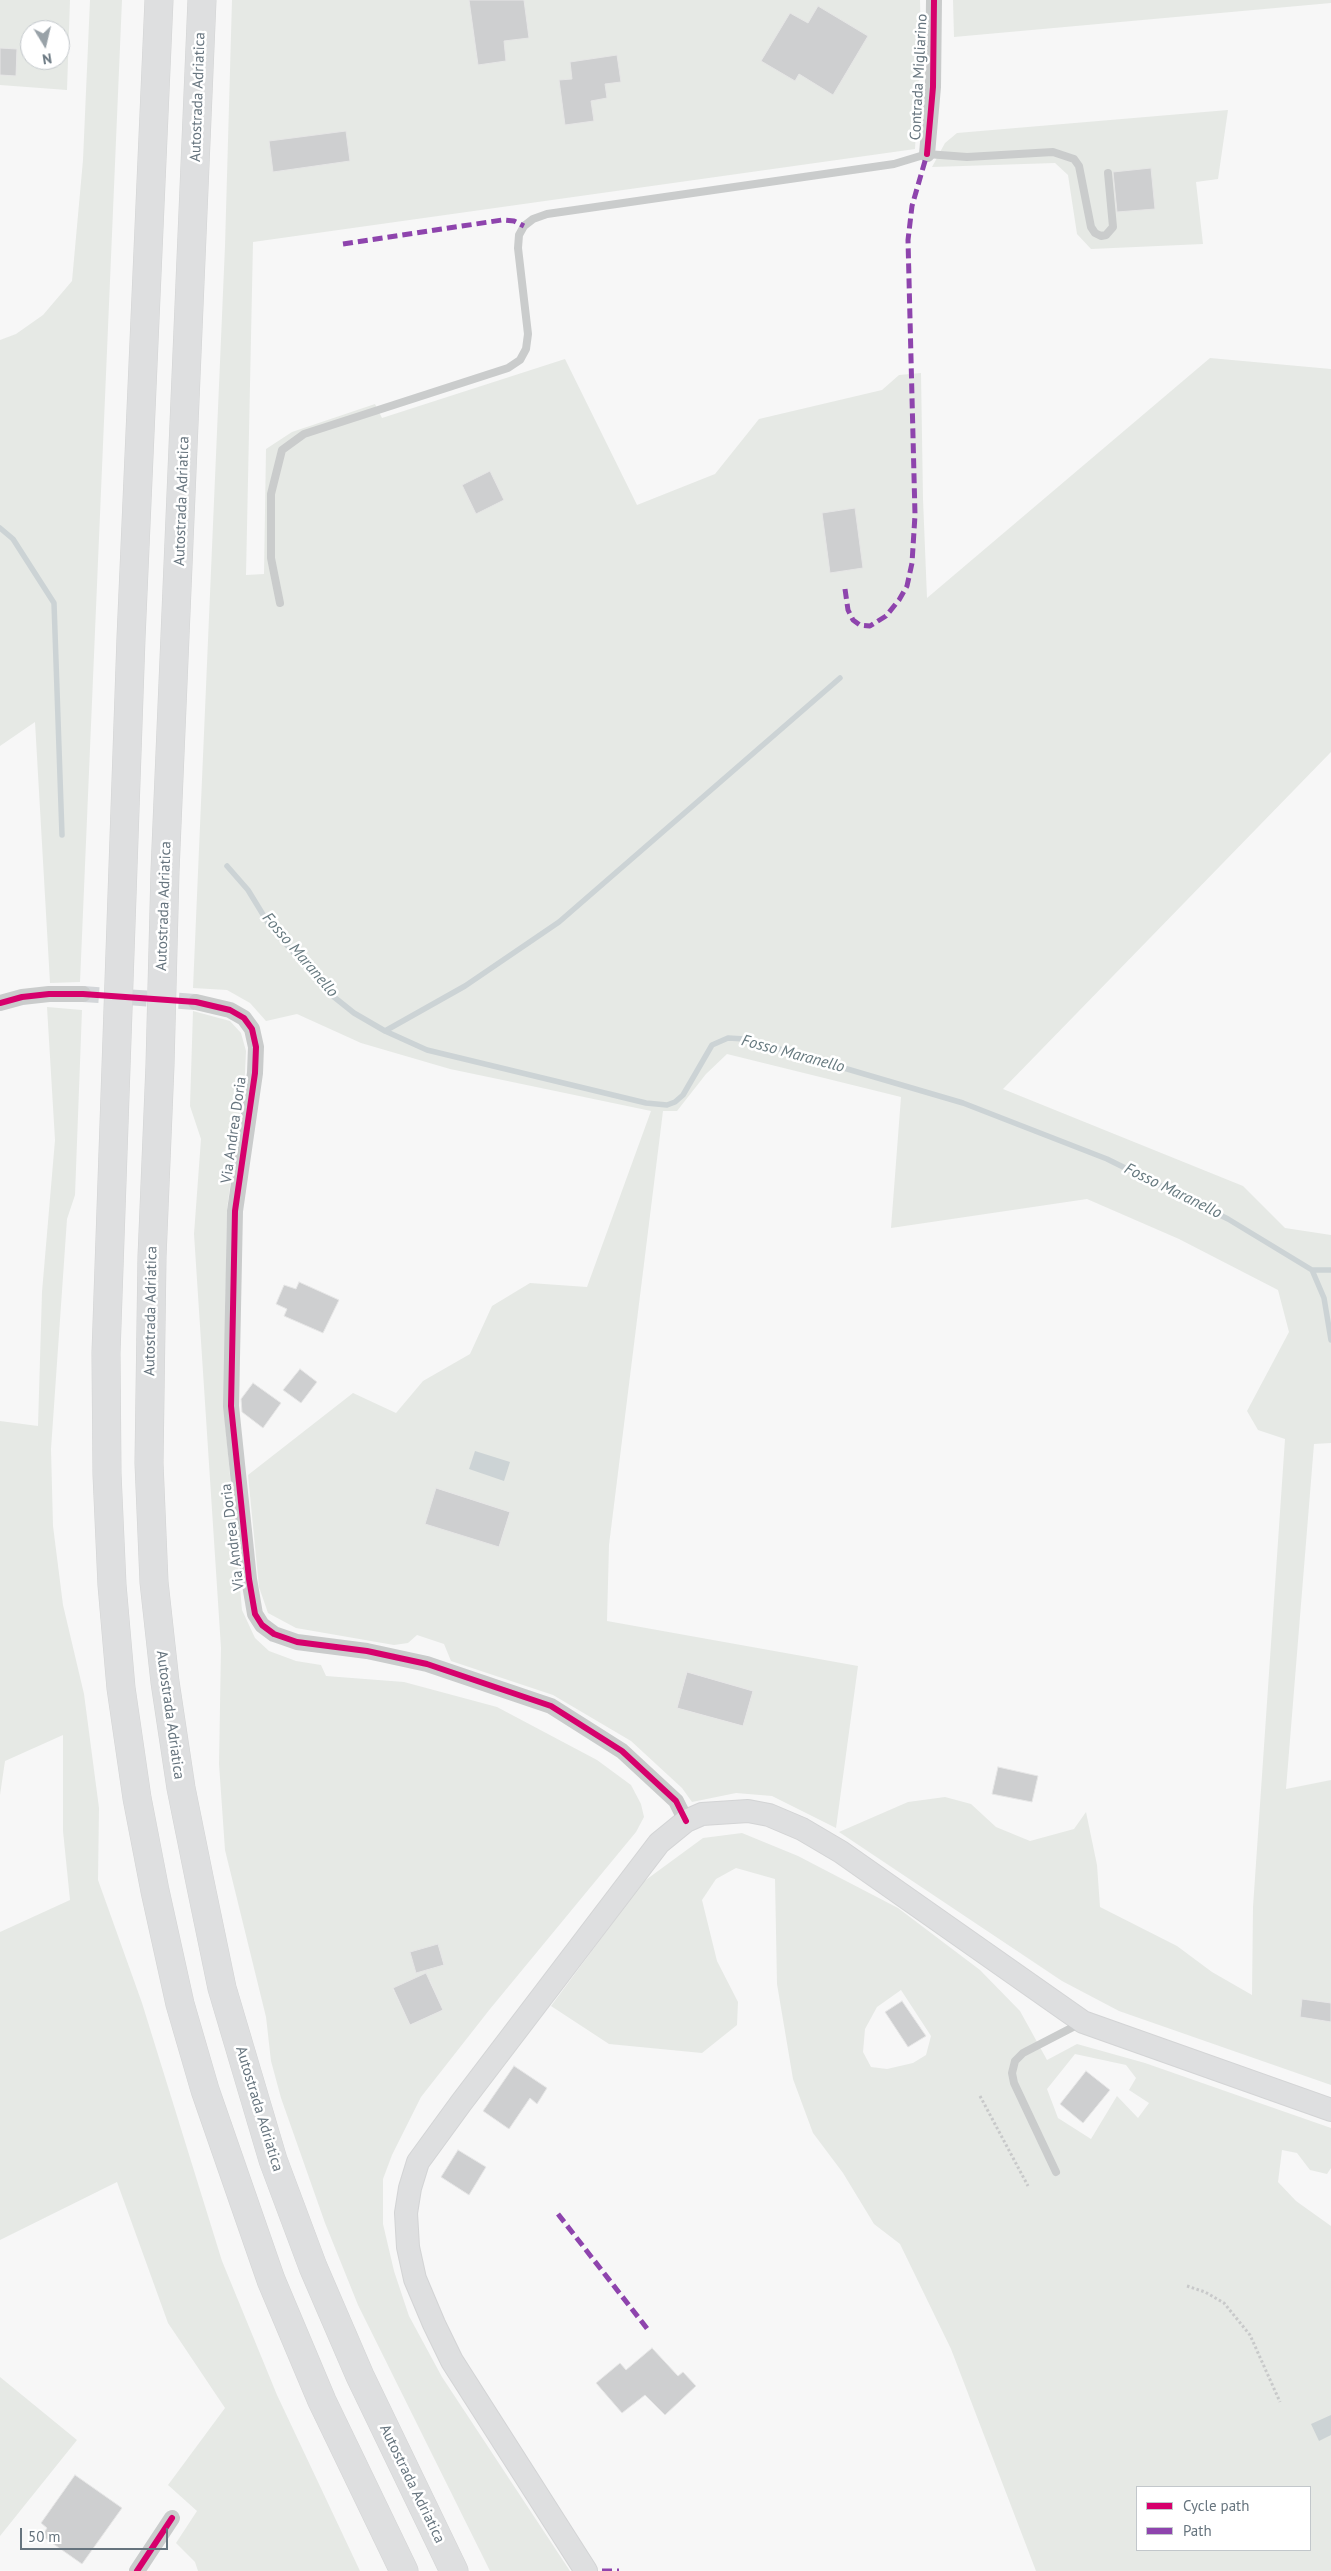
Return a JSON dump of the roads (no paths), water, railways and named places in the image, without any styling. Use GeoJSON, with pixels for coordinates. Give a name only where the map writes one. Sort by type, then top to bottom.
{"type":"FeatureCollection","features":[{"type":"Feature","properties":{"kind":"highway"},"geometry":{"type":"LineString","coordinates":[[159,0],[131,638],[106,1353],[106,1474],[112,1585],[121,1688],[137,1798],[155,1891],[180,2004],[205,2090],[271,2280],[322,2401],[404,2571]]}},
{"type":"Feature","properties":{"kind":"highway","name":"Autostrada Adriatica"},"geometry":{"type":"LineString","coordinates":[[202,0],[165,871],[160,1065],[152,1257],[149,1463],[155,1591],[164,1682],[179,1778],[222,1988],[274,2160],[313,2267],[360,2376],[454,2571]]}},
{"type":"Feature","properties":{"kind":"main road"},"geometry":{"type":"LineString","coordinates":[[586,2571],[452,2361],[415,2279],[408,2247],[406,2213],[410,2188],[418,2162],[658,1843],[686,1821],[702,1814],[748,1811],[769,1815],[802,1829],[841,1852],[1083,2022],[1331,2110]]}},
{"type":"Feature","properties":{"kind":"street","name":"Contrada Migliarino"},"geometry":{"type":"LineString","coordinates":[[927,154],[933,87],[934,0]]}},
{"type":"Feature","properties":{"kind":"street"},"geometry":{"type":"LineString","coordinates":[[0,1003],[22,997],[49,994],[83,994]]}},
{"type":"Feature","properties":{"kind":"street","name":"Via Andrea Doria"},"geometry":{"type":"LineString","coordinates":[[196,1002],[230,1010],[244,1018],[252,1028],[256,1047],[255,1073],[235,1211],[231,1406],[249,1579],[255,1614],[262,1625],[274,1634],[297,1642],[367,1651],[427,1664],[551,1706],[622,1750],[676,1802],[686,1821]]}},
{"type":"Feature","properties":{"kind":"street"},"geometry":{"type":"LineString","coordinates":[[137,2571],[172,2518]]}},
{"type":"Feature","properties":{"kind":"lane"},"geometry":{"type":"LineString","coordinates":[[280,603],[271,558],[271,494],[282,450],[304,434],[508,368],[520,360],[526,349],[528,334],[518,248],[519,235],[524,226],[534,219],[547,214],[894,164],[927,154],[967,157],[1053,152],[1074,159],[1079,166],[1091,227],[1095,233],[1101,236],[1111,232],[1113,227],[1108,173]]}},
{"type":"Feature","properties":{"kind":"lane"},"geometry":{"type":"LineString","coordinates":[[1056,2172],[1014,2082],[1012,2072],[1015,2061],[1023,2053],[1083,2022]]}},
{"type":"Feature","properties":{"kind":"waterway","name":"Fosso Maranello"},"geometry":{"type":"LineString","coordinates":[[0,528],[13,539],[54,603],[62,835]]}},
{"type":"Feature","properties":{"kind":"waterway"},"geometry":{"type":"LineString","coordinates":[[385,1031],[465,986],[559,922],[840,678]]}},
{"type":"Feature","properties":{"kind":"waterway","name":"Fosso Maranello"},"geometry":{"type":"LineString","coordinates":[[227,866],[248,890],[270,926],[329,993],[354,1013],[385,1031],[427,1050],[646,1103],[667,1105],[675,1102],[683,1095],[712,1045],[728,1038],[745,1039],[963,1103],[1107,1159],[1228,1219],[1312,1270],[1331,1270]]}},
{"type":"Feature","properties":{"kind":"waterway","name":"Fosso Maranello"},"geometry":{"type":"LineString","coordinates":[[1312,1270],[1324,1298],[1331,1340]]}},
{"type":"Feature","properties":{"kind":"tunnel"},"geometry":{"type":"LineString","coordinates":[[83,994],[196,1002]]}}]}
